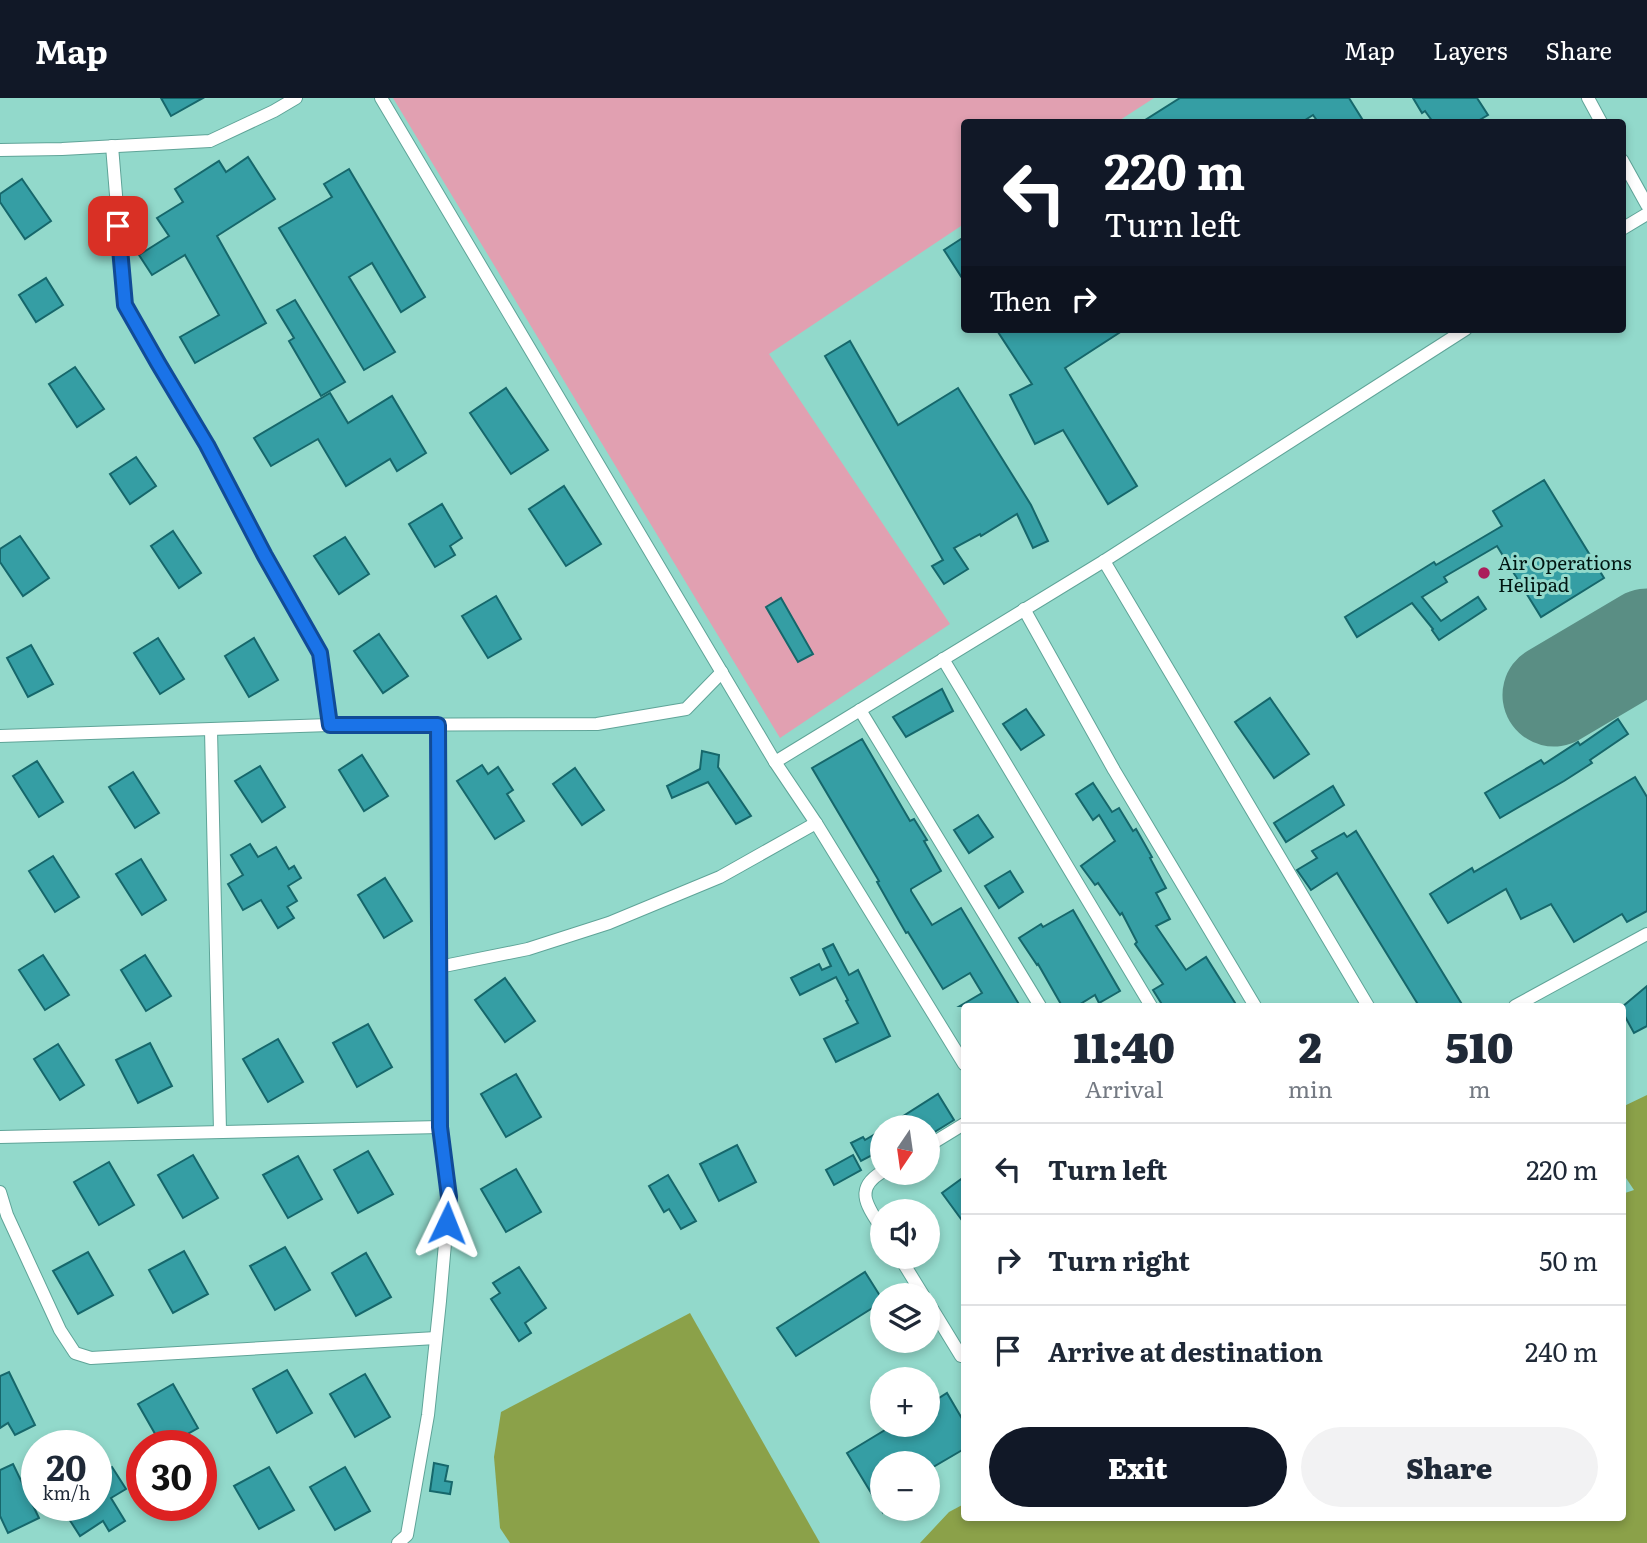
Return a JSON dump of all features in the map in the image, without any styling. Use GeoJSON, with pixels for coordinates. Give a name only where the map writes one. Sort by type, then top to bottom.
{"type":"FeatureCollection","features":[{"type":"Feature","properties":{"kind":"street"},"geometry":{"type":"LineString","coordinates":[[0,150],[210,141],[296,98]]}},
{"type":"Feature","properties":{"kind":"street"},"geometry":{"type":"LineString","coordinates":[[381,98],[775,762],[816,823],[961,1059]]}},
{"type":"Feature","properties":{"kind":"street"},"geometry":{"type":"LineString","coordinates":[[1588,98],[1599,119]]}},
{"type":"Feature","properties":{"kind":"street"},"geometry":{"type":"LineString","coordinates":[[112,146],[125,305],[207,445],[320,653],[330,725]]}},
{"type":"Feature","properties":{"kind":"street"},"geometry":{"type":"LineString","coordinates":[[1626,167],[1647,205]]}},
{"type":"Feature","properties":{"kind":"street"},"geometry":{"type":"LineString","coordinates":[[1626,227],[1647,214]]}},
{"type":"Feature","properties":{"kind":"street"},"geometry":{"type":"LineString","coordinates":[[775,762],[1104,561],[1460,333]]}},
{"type":"Feature","properties":{"kind":"street"},"geometry":{"type":"LineString","coordinates":[[1104,561],[1366,1003]]}},
{"type":"Feature","properties":{"kind":"street"},"geometry":{"type":"LineString","coordinates":[[1024,610],[1114,770],[1253,1003]]}},
{"type":"Feature","properties":{"kind":"street"},"geometry":{"type":"LineString","coordinates":[[943,659],[1149,1003]]}},
{"type":"Feature","properties":{"kind":"street"},"geometry":{"type":"LineString","coordinates":[[0,736],[330,725],[597,724],[686,709],[722,672]]}},
{"type":"Feature","properties":{"kind":"street"},"geometry":{"type":"LineString","coordinates":[[859,710],[1038,1003]]}},
{"type":"Feature","properties":{"kind":"street"},"geometry":{"type":"LineString","coordinates":[[406,1540],[428,1415],[449,1197],[440,1127],[438,725]]}},
{"type":"Feature","properties":{"kind":"street"},"geometry":{"type":"LineString","coordinates":[[211,730],[220,1131]]}},
{"type":"Feature","properties":{"kind":"street"},"geometry":{"type":"LineString","coordinates":[[439,967],[528,949],[609,923],[720,877],[816,823]]}},
{"type":"Feature","properties":{"kind":"street"},"geometry":{"type":"LineString","coordinates":[[1520,1003],[1647,934]]}},
{"type":"Feature","properties":{"kind":"street"},"geometry":{"type":"LineString","coordinates":[[940,1139],[961,1126]]}},
{"type":"Feature","properties":{"kind":"street"},"geometry":{"type":"LineString","coordinates":[[0,1137],[440,1127]]}},
{"type":"Feature","properties":{"kind":"street"},"geometry":{"type":"LineString","coordinates":[[870,1181],[864,1190],[870,1209]]}},
{"type":"Feature","properties":{"kind":"street"},"geometry":{"type":"LineString","coordinates":[[0,1192],[7,1215],[60,1329],[75,1353],[91,1358],[436,1338]]}},
{"type":"Feature","properties":{"kind":"street"},"geometry":{"type":"LineString","coordinates":[[940,1322],[961,1356]]}},
{"type":"Feature","properties":{"kind":"shaded area"},"geometry":{"type":"Polygon","coordinates":[[[393,98],[1154,98],[1122,119],[961,119],[961,226],[769,354],[950,624],[780,738],[393,98]]]}},
{"type":"Feature","properties":{"kind":"shaded area"},"geometry":{"type":"Polygon","coordinates":[[[1647,1095],[1647,1543],[920,1543],[949,1512],[961,1506],[961,1521],[1626,1521],[1626,1193],[1634,1190],[1626,1178],[1626,1105],[1647,1095]]]}},
{"type":"Feature","properties":{"kind":"shaded area"},"geometry":{"type":"Polygon","coordinates":[[[690,1313],[820,1543],[510,1543],[500,1528],[494,1457],[501,1412],[690,1313]]]}},
{"type":"Feature","properties":{"kind":"building"},"geometry":{"type":"Polygon","coordinates":[[[161,98],[203,98],[171,116],[161,98]]]}},
{"type":"Feature","properties":{"kind":"building"},"geometry":{"type":"Polygon","coordinates":[[[1180,98],[1349,98],[1362,119],[1316,119],[1313,115],[1307,119],[1147,119],[1180,98]]]}},
{"type":"Feature","properties":{"kind":"building"},"geometry":{"type":"Polygon","coordinates":[[[1413,98],[1477,98],[1488,115],[1481,119],[1431,119],[1425,111],[1422,113],[1413,98]]]}},
{"type":"Feature","properties":{"kind":"building"},"geometry":{"type":"Polygon","coordinates":[[[248,157],[275,199],[217,236],[266,323],[195,363],[180,337],[219,315],[185,255],[152,275],[139,255],[169,236],[157,218],[183,202],[175,189],[219,161],[226,172],[248,157]]]}},
{"type":"Feature","properties":{"kind":"building"},"geometry":{"type":"Polygon","coordinates":[[[349,169],[425,297],[401,312],[372,263],[349,277],[395,352],[364,370],[279,228],[332,197],[324,184],[349,169]]]}},
{"type":"Feature","properties":{"kind":"building"},"geometry":{"type":"Polygon","coordinates":[[[22,179],[51,221],[25,239],[0,202],[0,194],[22,179]]]}},
{"type":"Feature","properties":{"kind":"building"},"geometry":{"type":"Polygon","coordinates":[[[961,239],[961,276],[944,250],[961,239]]]}},
{"type":"Feature","properties":{"kind":"building"},"geometry":{"type":"Polygon","coordinates":[[[46,278],[63,305],[36,322],[19,295],[46,278]]]}},
{"type":"Feature","properties":{"kind":"building"},"geometry":{"type":"Polygon","coordinates":[[[295,300],[345,382],[321,396],[289,341],[294,338],[277,310],[295,300]]]}},
{"type":"Feature","properties":{"kind":"building"},"geometry":{"type":"Polygon","coordinates":[[[999,333],[1119,333],[1065,368],[1137,486],[1108,504],[1063,430],[1035,444],[1010,395],[1032,384],[999,333]]]}},
{"type":"Feature","properties":{"kind":"building"},"geometry":{"type":"Polygon","coordinates":[[[850,341],[898,425],[958,388],[1031,505],[1048,541],[1033,548],[1017,514],[981,536],[980,534],[954,548],[968,569],[944,584],[932,566],[943,560],[825,356],[850,341]]]}},
{"type":"Feature","properties":{"kind":"building"},"geometry":{"type":"Polygon","coordinates":[[[75,367],[104,409],[77,427],[49,384],[75,367]]]}},
{"type":"Feature","properties":{"kind":"building"},"geometry":{"type":"Polygon","coordinates":[[[506,388],[548,450],[511,474],[470,413],[506,388]]]}},
{"type":"Feature","properties":{"kind":"building"},"geometry":{"type":"Polygon","coordinates":[[[330,393],[348,423],[392,396],[426,453],[397,471],[390,459],[346,486],[318,439],[271,466],[254,438],[330,393]]]}},
{"type":"Feature","properties":{"kind":"building"},"geometry":{"type":"Polygon","coordinates":[[[136,457],[156,486],[130,504],[110,474],[136,457]]]}},
{"type":"Feature","properties":{"kind":"building"},"geometry":{"type":"Polygon","coordinates":[[[1544,480],[1604,578],[1541,617],[1497,546],[1444,577],[1447,582],[1422,597],[1441,621],[1478,597],[1486,609],[1439,640],[1412,603],[1357,637],[1345,617],[1434,562],[1436,565],[1502,526],[1493,511],[1544,480]]]}},
{"type":"Feature","properties":{"kind":"building"},"geometry":{"type":"Polygon","coordinates":[[[564,486],[601,544],[566,566],[529,509],[564,486]]]}},
{"type":"Feature","properties":{"kind":"building"},"geometry":{"type":"Polygon","coordinates":[[[442,504],[462,538],[450,546],[455,555],[435,567],[409,524],[442,504]]]}},
{"type":"Feature","properties":{"kind":"building"},"geometry":{"type":"Polygon","coordinates":[[[173,531],[201,573],[179,588],[151,546],[173,531]]]}},
{"type":"Feature","properties":{"kind":"building"},"geometry":{"type":"Polygon","coordinates":[[[20,536],[49,578],[23,596],[0,562],[0,549],[20,536]]]}},
{"type":"Feature","properties":{"kind":"building"},"geometry":{"type":"Polygon","coordinates":[[[345,537],[369,574],[339,594],[314,556],[345,537]]]}},
{"type":"Feature","properties":{"kind":"building"},"geometry":{"type":"Polygon","coordinates":[[[496,596],[521,639],[488,658],[462,616],[496,596]]]}},
{"type":"Feature","properties":{"kind":"building"},"geometry":{"type":"Polygon","coordinates":[[[781,598],[813,654],[798,662],[766,607],[781,598]]]}},
{"type":"Feature","properties":{"kind":"building"},"geometry":{"type":"Polygon","coordinates":[[[379,634],[408,676],[383,693],[354,651],[379,634]]]}},
{"type":"Feature","properties":{"kind":"building"},"geometry":{"type":"Polygon","coordinates":[[[158,638],[184,679],[160,694],[134,653],[158,638]]]}},
{"type":"Feature","properties":{"kind":"building"},"geometry":{"type":"Polygon","coordinates":[[[254,638],[278,680],[249,697],[225,656],[254,638]]]}},
{"type":"Feature","properties":{"kind":"building"},"geometry":{"type":"Polygon","coordinates":[[[31,645],[53,684],[28,697],[7,658],[31,645]]]}},
{"type":"Feature","properties":{"kind":"building"},"geometry":{"type":"Polygon","coordinates":[[[942,689],[953,711],[906,737],[893,717],[942,689]]]}},
{"type":"Feature","properties":{"kind":"building"},"geometry":{"type":"Polygon","coordinates":[[[1270,698],[1309,754],[1274,778],[1235,722],[1270,698]]]}},
{"type":"Feature","properties":{"kind":"building"},"geometry":{"type":"Polygon","coordinates":[[[1026,709],[1044,735],[1021,750],[1003,724],[1026,709]]]}},
{"type":"Feature","properties":{"kind":"building"},"geometry":{"type":"Polygon","coordinates":[[[1618,719],[1628,734],[1590,760],[1592,763],[1500,818],[1485,793],[1541,760],[1544,764],[1578,742],[1580,745],[1618,719]]]}},
{"type":"Feature","properties":{"kind":"building"},"geometry":{"type":"Polygon","coordinates":[[[862,739],[910,821],[914,819],[927,840],[924,841],[941,871],[911,891],[932,925],[961,908],[1018,1003],[965,1003],[982,993],[970,973],[943,989],[908,932],[906,933],[877,882],[879,881],[812,768],[862,739]]]}},
{"type":"Feature","properties":{"kind":"building"},"geometry":{"type":"Polygon","coordinates":[[[702,751],[719,755],[718,767],[751,816],[736,824],[708,782],[672,798],[667,786],[700,769],[702,751]]]}},
{"type":"Feature","properties":{"kind":"building"},"geometry":{"type":"Polygon","coordinates":[[[362,755],[388,796],[364,811],[339,770],[362,755]]]}},
{"type":"Feature","properties":{"kind":"building"},"geometry":{"type":"Polygon","coordinates":[[[37,761],[63,802],[39,817],[13,776],[37,761]]]}},
{"type":"Feature","properties":{"kind":"building"},"geometry":{"type":"Polygon","coordinates":[[[482,765],[488,774],[498,767],[513,790],[507,794],[524,821],[495,839],[457,781],[482,765]]]}},
{"type":"Feature","properties":{"kind":"building"},"geometry":{"type":"Polygon","coordinates":[[[260,766],[285,807],[262,822],[235,781],[260,766]]]}},
{"type":"Feature","properties":{"kind":"building"},"geometry":{"type":"Polygon","coordinates":[[[575,768],[604,810],[582,825],[553,784],[575,768]]]}},
{"type":"Feature","properties":{"kind":"building"},"geometry":{"type":"Polygon","coordinates":[[[133,772],[159,813],[135,828],[109,787],[133,772]]]}},
{"type":"Feature","properties":{"kind":"building"},"geometry":{"type":"Polygon","coordinates":[[[1635,777],[1647,797],[1647,911],[1627,922],[1622,914],[1574,942],[1551,904],[1521,919],[1506,889],[1448,923],[1430,894],[1472,868],[1474,872],[1635,777]]]}},
{"type":"Feature","properties":{"kind":"building"},"geometry":{"type":"Polygon","coordinates":[[[1093,783],[1112,812],[1119,808],[1133,831],[1136,829],[1166,888],[1156,893],[1170,919],[1156,926],[1186,970],[1206,957],[1235,1003],[1161,1003],[1153,990],[1163,984],[1135,944],[1137,942],[1122,913],[1120,915],[1098,883],[1095,885],[1081,866],[1115,841],[1099,815],[1093,820],[1076,794],[1093,783]]]}},
{"type":"Feature","properties":{"kind":"building"},"geometry":{"type":"Polygon","coordinates":[[[1333,786],[1344,805],[1286,842],[1274,823],[1333,786]]]}},
{"type":"Feature","properties":{"kind":"building"},"geometry":{"type":"Polygon","coordinates":[[[978,815],[993,837],[969,853],[954,830],[978,815]]]}},
{"type":"Feature","properties":{"kind":"building"},"geometry":{"type":"Polygon","coordinates":[[[1356,831],[1461,1003],[1417,1003],[1337,873],[1311,890],[1297,870],[1317,858],[1312,851],[1344,833],[1347,837],[1356,831]]]}},
{"type":"Feature","properties":{"kind":"building"},"geometry":{"type":"Polygon","coordinates":[[[250,844],[258,857],[276,847],[289,869],[294,866],[301,878],[288,886],[297,901],[287,907],[294,918],[278,928],[261,900],[243,910],[228,884],[243,875],[231,855],[250,844]]]}},
{"type":"Feature","properties":{"kind":"building"},"geometry":{"type":"Polygon","coordinates":[[[53,856],[79,897],[55,912],[29,871],[53,856]]]}},
{"type":"Feature","properties":{"kind":"building"},"geometry":{"type":"Polygon","coordinates":[[[141,859],[166,900],[142,915],[116,874],[141,859]]]}},
{"type":"Feature","properties":{"kind":"building"},"geometry":{"type":"Polygon","coordinates":[[[1010,871],[1023,892],[999,908],[985,886],[1010,871]]]}},
{"type":"Feature","properties":{"kind":"building"},"geometry":{"type":"Polygon","coordinates":[[[385,878],[412,921],[384,938],[358,895],[385,878]]]}},
{"type":"Feature","properties":{"kind":"building"},"geometry":{"type":"Polygon","coordinates":[[[1073,910],[1120,991],[1099,1003],[1095,995],[1082,1003],[1060,1003],[1019,938],[1041,924],[1043,927],[1073,910]]]}},
{"type":"Feature","properties":{"kind":"building"},"geometry":{"type":"Polygon","coordinates":[[[833,944],[849,975],[858,970],[890,1036],[836,1062],[824,1039],[858,1023],[836,977],[800,995],[791,978],[819,964],[822,970],[831,966],[823,949],[833,944]]]}},
{"type":"Feature","properties":{"kind":"building"},"geometry":{"type":"Polygon","coordinates":[[[43,955],[69,995],[45,1010],[19,970],[43,955]]]}},
{"type":"Feature","properties":{"kind":"building"},"geometry":{"type":"Polygon","coordinates":[[[145,955],[171,996],[146,1011],[121,970],[145,955]]]}},
{"type":"Feature","properties":{"kind":"building"},"geometry":{"type":"Polygon","coordinates":[[[505,978],[535,1021],[505,1042],[475,1000],[505,978]]]}},
{"type":"Feature","properties":{"kind":"building"},"geometry":{"type":"Polygon","coordinates":[[[1647,986],[1647,1026],[1634,1033],[1626,1018],[1626,1004],[1647,986]]]}},
{"type":"Feature","properties":{"kind":"building"},"geometry":{"type":"Polygon","coordinates":[[[368,1024],[392,1067],[357,1087],[333,1043],[368,1024]]]}},
{"type":"Feature","properties":{"kind":"building"},"geometry":{"type":"Polygon","coordinates":[[[278,1039],[303,1082],[268,1102],[243,1059],[278,1039]]]}},
{"type":"Feature","properties":{"kind":"building"},"geometry":{"type":"Polygon","coordinates":[[[150,1043],[172,1086],[138,1103],[116,1060],[150,1043]]]}},
{"type":"Feature","properties":{"kind":"building"},"geometry":{"type":"Polygon","coordinates":[[[58,1044],[84,1085],[60,1100],[34,1059],[58,1044]]]}},
{"type":"Feature","properties":{"kind":"building"},"geometry":{"type":"Polygon","coordinates":[[[516,1074],[541,1117],[506,1137],[481,1094],[516,1074]]]}},
{"type":"Feature","properties":{"kind":"building"},"geometry":{"type":"Polygon","coordinates":[[[938,1094],[954,1120],[940,1129],[940,1115],[905,1115],[938,1094]]]}},
{"type":"Feature","properties":{"kind":"building"},"geometry":{"type":"Polygon","coordinates":[[[863,1137],[865,1140],[870,1137],[870,1156],[861,1161],[851,1143],[863,1137]]]}},
{"type":"Feature","properties":{"kind":"building"},"geometry":{"type":"Polygon","coordinates":[[[737,1145],[756,1182],[719,1201],[700,1164],[737,1145]]]}},
{"type":"Feature","properties":{"kind":"building"},"geometry":{"type":"Polygon","coordinates":[[[368,1151],[393,1194],[358,1213],[334,1170],[368,1151]]]}},
{"type":"Feature","properties":{"kind":"building"},"geometry":{"type":"Polygon","coordinates":[[[193,1155],[218,1198],[183,1218],[158,1175],[193,1155]]]}},
{"type":"Feature","properties":{"kind":"building"},"geometry":{"type":"Polygon","coordinates":[[[853,1155],[861,1170],[834,1185],[826,1170],[853,1155]]]}},
{"type":"Feature","properties":{"kind":"building"},"geometry":{"type":"Polygon","coordinates":[[[298,1156],[322,1199],[288,1218],[263,1175],[298,1156]]]}},
{"type":"Feature","properties":{"kind":"building"},"geometry":{"type":"Polygon","coordinates":[[[109,1162],[134,1205],[99,1225],[74,1182],[109,1162]]]}},
{"type":"Feature","properties":{"kind":"building"},"geometry":{"type":"Polygon","coordinates":[[[516,1169],[541,1212],[506,1232],[481,1189],[516,1169]]]}},
{"type":"Feature","properties":{"kind":"building"},"geometry":{"type":"Polygon","coordinates":[[[668,1175],[696,1221],[681,1229],[669,1209],[664,1212],[649,1186],[668,1175]]]}},
{"type":"Feature","properties":{"kind":"building"},"geometry":{"type":"Polygon","coordinates":[[[961,1179],[961,1219],[942,1193],[961,1179]]]}},
{"type":"Feature","properties":{"kind":"building"},"geometry":{"type":"Polygon","coordinates":[[[285,1247],[310,1290],[275,1310],[250,1266],[285,1247]]]}},
{"type":"Feature","properties":{"kind":"building"},"geometry":{"type":"Polygon","coordinates":[[[184,1251],[208,1294],[173,1313],[149,1270],[184,1251]]]}},
{"type":"Feature","properties":{"kind":"building"},"geometry":{"type":"Polygon","coordinates":[[[88,1252],[113,1295],[78,1314],[53,1271],[88,1252]]]}},
{"type":"Feature","properties":{"kind":"building"},"geometry":{"type":"Polygon","coordinates":[[[366,1253],[391,1297],[356,1316],[332,1273],[366,1253]]]}},
{"type":"Feature","properties":{"kind":"building"},"geometry":{"type":"Polygon","coordinates":[[[519,1267],[546,1308],[525,1323],[531,1333],[519,1341],[491,1299],[500,1293],[493,1283],[519,1267]]]}},
{"type":"Feature","properties":{"kind":"building"},"geometry":{"type":"Polygon","coordinates":[[[865,1272],[872,1283],[870,1310],[796,1356],[777,1328],[865,1272]]]}},
{"type":"Feature","properties":{"kind":"building"},"geometry":{"type":"Polygon","coordinates":[[[287,1370],[312,1413],[277,1433],[253,1389],[287,1370]]]}},
{"type":"Feature","properties":{"kind":"building"},"geometry":{"type":"Polygon","coordinates":[[[9,1372],[35,1425],[15,1435],[8,1423],[0,1428],[0,1376],[9,1372]]]}},
{"type":"Feature","properties":{"kind":"building"},"geometry":{"type":"Polygon","coordinates":[[[365,1374],[390,1417],[355,1437],[330,1394],[365,1374]]]}},
{"type":"Feature","properties":{"kind":"building"},"geometry":{"type":"Polygon","coordinates":[[[173,1384],[198,1428],[153,1430],[138,1404],[173,1384]]]}},
{"type":"Feature","properties":{"kind":"building"},"geometry":{"type":"Polygon","coordinates":[[[947,1393],[961,1417],[961,1451],[940,1463],[940,1451],[870,1451],[870,1491],[847,1453],[873,1437],[940,1437],[940,1397],[947,1393]]]}},
{"type":"Feature","properties":{"kind":"building"},"geometry":{"type":"Polygon","coordinates":[[[434,1463],[448,1466],[445,1481],[452,1482],[450,1494],[430,1491],[434,1463]]]}},
{"type":"Feature","properties":{"kind":"building"},"geometry":{"type":"Polygon","coordinates":[[[13,1464],[21,1481],[21,1521],[33,1521],[8,1533],[0,1516],[0,1470],[13,1464]]]}},
{"type":"Feature","properties":{"kind":"building"},"geometry":{"type":"Polygon","coordinates":[[[112,1467],[126,1489],[112,1497],[112,1467]]]}},
{"type":"Feature","properties":{"kind":"building"},"geometry":{"type":"Polygon","coordinates":[[[269,1467],[294,1510],[259,1529],[234,1486],[269,1467]]]}},
{"type":"Feature","properties":{"kind":"building"},"geometry":{"type":"Polygon","coordinates":[[[345,1467],[370,1511],[335,1530],[310,1487],[345,1467]]]}},
{"type":"Feature","properties":{"kind":"building"},"geometry":{"type":"Polygon","coordinates":[[[112,1500],[125,1521],[109,1531],[103,1521],[112,1521],[112,1500]]]}},
{"type":"Feature","properties":{"kind":"building"},"geometry":{"type":"Polygon","coordinates":[[[70,1521],[103,1521],[80,1536],[70,1521]]]}},
{"type":"Feature","properties":{"kind":"runway"},"geometry":{"type":"LineString","coordinates":[[1554,695],[1647,640]]}},
{"type":"Feature","properties":{"kind":"place","name":"Air Operations Helipad"},"geometry":{"type":"Point","coordinates":[1484,573]}},
{"type":"Feature","properties":{"kind":"route"},"geometry":{"type":"LineString","coordinates":[[118,226],[125,305],[207,445],[320,653],[330,725],[438,725],[440,1127],[449,1197],[447,1223]]}}]}
